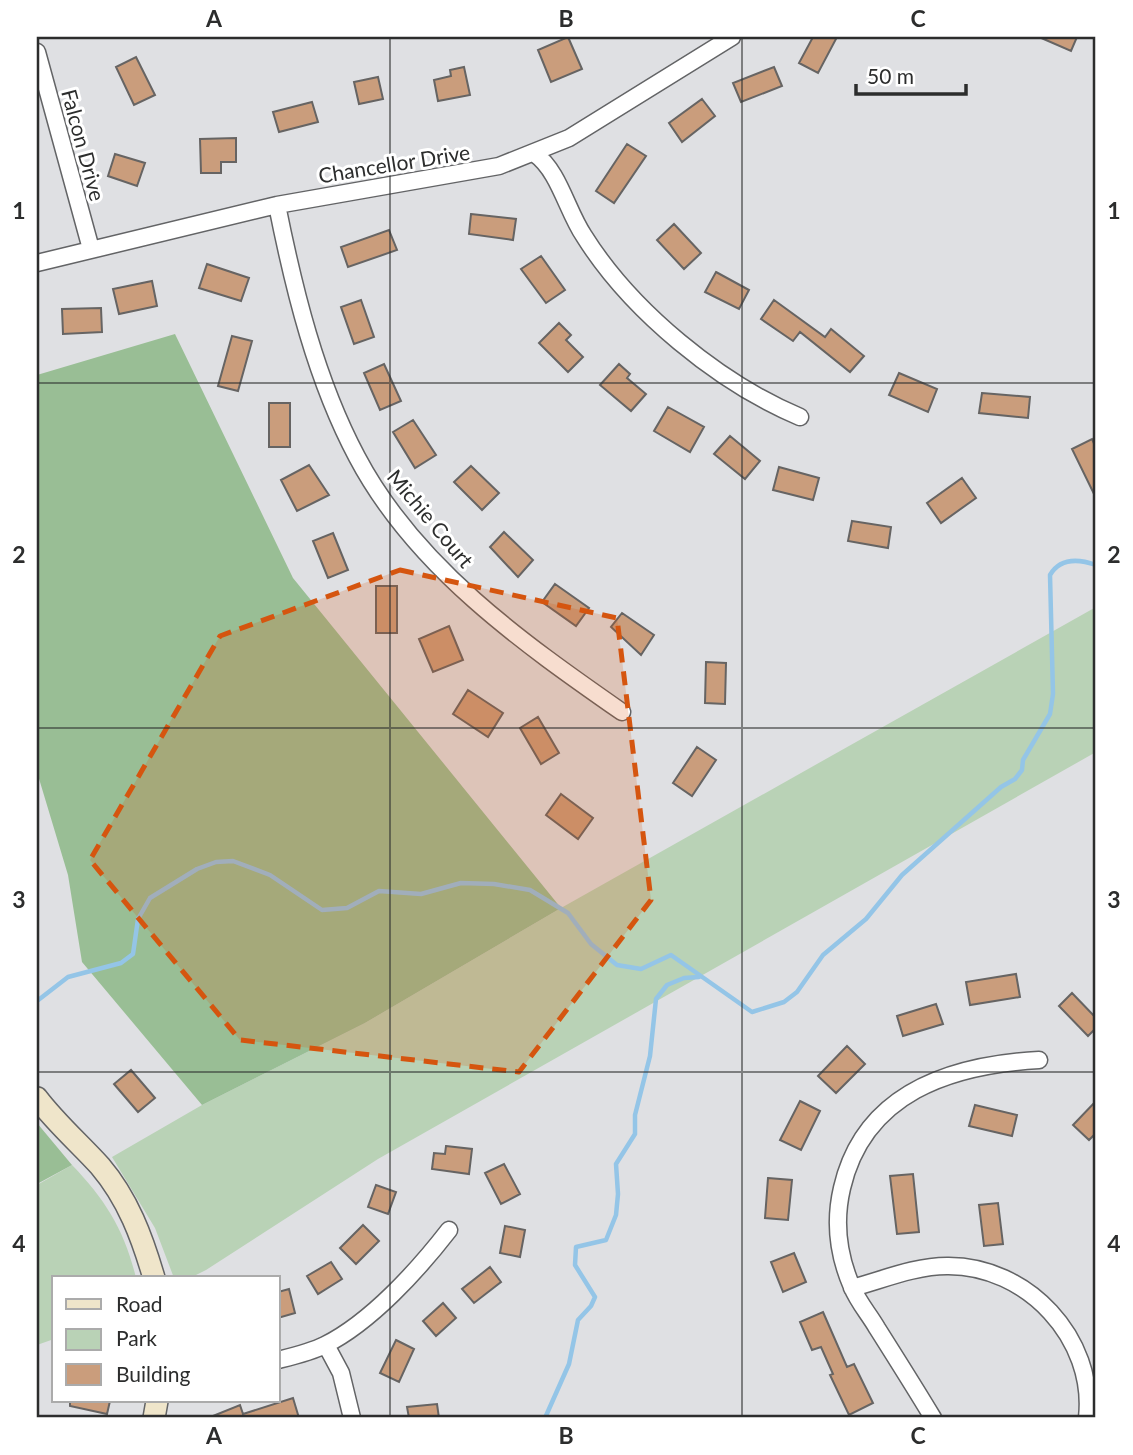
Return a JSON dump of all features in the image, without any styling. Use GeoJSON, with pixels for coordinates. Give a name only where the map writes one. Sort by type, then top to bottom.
{"type":"FeatureCollection","features":[{"type":"Feature","properties":{"kind":"main road"},"geometry":{"type":"LineString","coordinates":[[37,1098],[101,1167],[119,1192],[143,1241],[152,1276]]}},
{"type":"Feature","properties":{"kind":"street","name":"Chancellor Drive"},"geometry":{"type":"LineString","coordinates":[[37,263],[277,205],[462,175],[535,154],[601,120],[732,37]]}},
{"type":"Feature","properties":{"kind":"street","name":"Falcon Drive"},"geometry":{"type":"LineString","coordinates":[[37,52],[91,249]]}},
{"type":"Feature","properties":{"kind":"street"},"geometry":{"type":"LineString","coordinates":[[535,154],[547,162],[583,236],[631,295],[719,372],[751,394],[800,417]]}},
{"type":"Feature","properties":{"kind":"street","name":"Michie Court"},"geometry":{"type":"LineString","coordinates":[[277,205],[296,286],[329,393],[358,458],[375,486],[399,520],[465,590],[553,664],[622,712]]}},
{"type":"Feature","properties":{"kind":"street"},"geometry":{"type":"LineString","coordinates":[[933,1418],[852,1288],[839,1242],[838,1203],[846,1169],[867,1130],[899,1099],[930,1084],[981,1067],[1039,1060]]}},
{"type":"Feature","properties":{"kind":"street"},"geometry":{"type":"LineString","coordinates":[[280,1359],[326,1345],[395,1290],[426,1259],[449,1230]]}},
{"type":"Feature","properties":{"kind":"street"},"geometry":{"type":"LineString","coordinates":[[852,1288],[946,1266],[974,1269],[1007,1280],[1046,1306],[1072,1339],[1086,1378],[1087,1418]]}},
{"type":"Feature","properties":{"kind":"street"},"geometry":{"type":"LineString","coordinates":[[326,1345],[341,1373],[352,1418]]}},
{"type":"Feature","properties":{"kind":"highlighted area"},"geometry":{"type":"Polygon","coordinates":[[[400,570],[617,618],[651,900],[519,1072],[240,1040],[90,860],[220,636],[400,570]]]}},
{"type":"Feature","properties":{"kind":"green space"},"geometry":{"type":"Polygon","coordinates":[[[175,334],[293,578],[561,908],[365,1023],[202,1105],[82,962],[68,875],[37,772],[37,375],[175,334]]]}},
{"type":"Feature","properties":{"kind":"green space"},"geometry":{"type":"Polygon","coordinates":[[[1096,607],[1096,752],[378,1159],[206,1270],[194,1276],[173,1276],[155,1228],[112,1157],[202,1105],[365,1023],[561,908],[1096,607]]]}},
{"type":"Feature","properties":{"kind":"green space"},"geometry":{"type":"Polygon","coordinates":[[[37,1123],[72,1165],[37,1184],[37,1123]]]}},
{"type":"Feature","properties":{"kind":"green space"},"geometry":{"type":"Polygon","coordinates":[[[72,1165],[104,1203],[120,1231],[135,1276],[52,1276],[52,1340],[37,1345],[37,1185],[72,1165]]]}},
{"type":"Feature","properties":{"kind":"building"},"geometry":{"type":"Polygon","coordinates":[[[568,37],[582,69],[551,82],[538,50],[568,37]]]}},
{"type":"Feature","properties":{"kind":"building"},"geometry":{"type":"Polygon","coordinates":[[[813,37],[837,37],[818,73],[799,63],[813,37]]]}},
{"type":"Feature","properties":{"kind":"building"},"geometry":{"type":"Polygon","coordinates":[[[1039,37],[1077,37],[1071,51],[1039,37]]]}},
{"type":"Feature","properties":{"kind":"building"},"geometry":{"type":"Polygon","coordinates":[[[136,57],[155,95],[134,105],[116,67],[136,57]]]}},
{"type":"Feature","properties":{"kind":"building"},"geometry":{"type":"Polygon","coordinates":[[[464,67],[470,95],[438,101],[434,80],[451,76],[450,70],[464,67]]]}},
{"type":"Feature","properties":{"kind":"building"},"geometry":{"type":"Polygon","coordinates":[[[774,67],[782,86],[741,102],[733,83],[774,67]]]}},
{"type":"Feature","properties":{"kind":"building"},"geometry":{"type":"Polygon","coordinates":[[[378,77],[383,99],[359,104],[354,82],[378,77]]]}},
{"type":"Feature","properties":{"kind":"building"},"geometry":{"type":"Polygon","coordinates":[[[702,99],[715,116],[682,142],[669,123],[702,99]]]}},
{"type":"Feature","properties":{"kind":"building"},"geometry":{"type":"Polygon","coordinates":[[[312,102],[318,122],[279,132],[273,112],[312,102]]]}},
{"type":"Feature","properties":{"kind":"building"},"geometry":{"type":"Polygon","coordinates":[[[236,138],[236,162],[221,162],[221,173],[201,173],[200,139],[236,138]]]}},
{"type":"Feature","properties":{"kind":"building"},"geometry":{"type":"Polygon","coordinates":[[[627,144],[646,156],[614,203],[596,191],[627,144]]]}},
{"type":"Feature","properties":{"kind":"building"},"geometry":{"type":"Polygon","coordinates":[[[115,154],[145,163],[137,186],[108,176],[115,154]]]}},
{"type":"Feature","properties":{"kind":"building"},"geometry":{"type":"Polygon","coordinates":[[[471,214],[516,219],[513,240],[469,234],[471,214]]]}},
{"type":"Feature","properties":{"kind":"building"},"geometry":{"type":"Polygon","coordinates":[[[674,224],[701,253],[684,269],[657,240],[674,224]]]}},
{"type":"Feature","properties":{"kind":"building"},"geometry":{"type":"Polygon","coordinates":[[[389,230],[397,250],[348,267],[341,247],[389,230]]]}},
{"type":"Feature","properties":{"kind":"building"},"geometry":{"type":"Polygon","coordinates":[[[541,256],[565,290],[546,303],[521,269],[541,256]]]}},
{"type":"Feature","properties":{"kind":"building"},"geometry":{"type":"Polygon","coordinates":[[[207,264],[249,278],[241,301],[199,288],[207,264]]]}},
{"type":"Feature","properties":{"kind":"building"},"geometry":{"type":"Polygon","coordinates":[[[716,272],[749,290],[739,309],[705,292],[716,272]]]}},
{"type":"Feature","properties":{"kind":"building"},"geometry":{"type":"Polygon","coordinates":[[[152,281],[157,306],[119,314],[113,289],[152,281]]]}},
{"type":"Feature","properties":{"kind":"building"},"geometry":{"type":"Polygon","coordinates":[[[361,300],[374,337],[354,344],[341,307],[361,300]]]}},
{"type":"Feature","properties":{"kind":"building"},"geometry":{"type":"Polygon","coordinates":[[[774,300],[825,337],[831,329],[864,356],[850,372],[800,332],[793,341],[761,319],[774,300]]]}},
{"type":"Feature","properties":{"kind":"building"},"geometry":{"type":"Polygon","coordinates":[[[101,308],[102,332],[63,334],[62,309],[101,308]]]}},
{"type":"Feature","properties":{"kind":"building"},"geometry":{"type":"Polygon","coordinates":[[[559,323],[571,335],[566,340],[583,357],[568,372],[539,343],[559,323]]]}},
{"type":"Feature","properties":{"kind":"building"},"geometry":{"type":"Polygon","coordinates":[[[232,336],[252,341],[238,391],[218,386],[232,336]]]}},
{"type":"Feature","properties":{"kind":"building"},"geometry":{"type":"Polygon","coordinates":[[[384,364],[401,401],[380,410],[364,373],[384,364]]]}},
{"type":"Feature","properties":{"kind":"building"},"geometry":{"type":"Polygon","coordinates":[[[619,364],[630,374],[627,378],[646,394],[631,411],[600,385],[619,364]]]}},
{"type":"Feature","properties":{"kind":"building"},"geometry":{"type":"Polygon","coordinates":[[[899,373],[937,389],[928,412],[889,395],[899,373]]]}},
{"type":"Feature","properties":{"kind":"building"},"geometry":{"type":"Polygon","coordinates":[[[982,393],[1030,397],[1028,418],[979,413],[982,393]]]}},
{"type":"Feature","properties":{"kind":"building"},"geometry":{"type":"Polygon","coordinates":[[[269,403],[290,403],[290,447],[269,447],[269,403]]]}},
{"type":"Feature","properties":{"kind":"building"},"geometry":{"type":"Polygon","coordinates":[[[668,407],[704,427],[690,452],[654,431],[668,407]]]}},
{"type":"Feature","properties":{"kind":"building"},"geometry":{"type":"Polygon","coordinates":[[[413,420],[436,455],[415,468],[393,432],[413,420]]]}},
{"type":"Feature","properties":{"kind":"building"},"geometry":{"type":"Polygon","coordinates":[[[730,436],[760,461],[745,479],[714,454],[730,436]]]}},
{"type":"Feature","properties":{"kind":"building"},"geometry":{"type":"Polygon","coordinates":[[[1092,439],[1096,448],[1096,498],[1072,449],[1092,439]]]}},
{"type":"Feature","properties":{"kind":"building"},"geometry":{"type":"Polygon","coordinates":[[[309,465],[329,495],[297,511],[281,480],[309,465]]]}},
{"type":"Feature","properties":{"kind":"building"},"geometry":{"type":"Polygon","coordinates":[[[471,466],[499,493],[482,510],[454,482],[471,466]]]}},
{"type":"Feature","properties":{"kind":"building"},"geometry":{"type":"Polygon","coordinates":[[[779,467],[819,478],[813,500],[773,490],[779,467]]]}},
{"type":"Feature","properties":{"kind":"building"},"geometry":{"type":"Polygon","coordinates":[[[962,478],[976,498],[941,523],[927,503],[962,478]]]}},
{"type":"Feature","properties":{"kind":"building"},"geometry":{"type":"Polygon","coordinates":[[[852,521],[891,527],[888,548],[848,541],[852,521]]]}},
{"type":"Feature","properties":{"kind":"building"},"geometry":{"type":"Polygon","coordinates":[[[504,532],[533,560],[518,577],[490,547],[504,532]]]}},
{"type":"Feature","properties":{"kind":"building"},"geometry":{"type":"Polygon","coordinates":[[[333,533],[348,570],[328,578],[313,541],[333,533]]]}},
{"type":"Feature","properties":{"kind":"building"},"geometry":{"type":"Polygon","coordinates":[[[555,584],[589,608],[576,626],[542,602],[555,584]]]}},
{"type":"Feature","properties":{"kind":"building"},"geometry":{"type":"Polygon","coordinates":[[[376,586],[397,586],[397,633],[376,633],[376,586]]]}},
{"type":"Feature","properties":{"kind":"building"},"geometry":{"type":"Polygon","coordinates":[[[622,613],[654,635],[641,655],[611,627],[622,613]]]}},
{"type":"Feature","properties":{"kind":"building"},"geometry":{"type":"Polygon","coordinates":[[[449,626],[463,660],[433,672],[419,639],[449,626]]]}},
{"type":"Feature","properties":{"kind":"building"},"geometry":{"type":"Polygon","coordinates":[[[706,662],[726,663],[725,704],[705,703],[706,662]]]}},
{"type":"Feature","properties":{"kind":"building"},"geometry":{"type":"Polygon","coordinates":[[[468,690],[503,713],[488,737],[453,714],[468,690]]]}},
{"type":"Feature","properties":{"kind":"building"},"geometry":{"type":"Polygon","coordinates":[[[538,717],[559,753],[541,764],[520,728],[538,717]]]}},
{"type":"Feature","properties":{"kind":"building"},"geometry":{"type":"Polygon","coordinates":[[[697,747],[716,760],[692,796],[673,783],[697,747]]]}},
{"type":"Feature","properties":{"kind":"building"},"geometry":{"type":"Polygon","coordinates":[[[561,794],[593,818],[578,839],[546,815],[561,794]]]}},
{"type":"Feature","properties":{"kind":"building"},"geometry":{"type":"Polygon","coordinates":[[[1016,974],[1020,997],[970,1005],[966,982],[1016,974]]]}},
{"type":"Feature","properties":{"kind":"building"},"geometry":{"type":"Polygon","coordinates":[[[1072,993],[1096,1018],[1096,1028],[1088,1036],[1059,1006],[1072,993]]]}},
{"type":"Feature","properties":{"kind":"building"},"geometry":{"type":"Polygon","coordinates":[[[936,1004],[943,1024],[903,1036],[897,1016],[936,1004]]]}},
{"type":"Feature","properties":{"kind":"building"},"geometry":{"type":"Polygon","coordinates":[[[847,1046],[865,1064],[836,1093],[818,1076],[847,1046]]]}},
{"type":"Feature","properties":{"kind":"building"},"geometry":{"type":"Polygon","coordinates":[[[131,1070],[155,1098],[138,1112],[114,1084],[131,1070]]]}},
{"type":"Feature","properties":{"kind":"building"},"geometry":{"type":"Polygon","coordinates":[[[800,1101],[820,1111],[801,1150],[780,1140],[800,1101]]]}},
{"type":"Feature","properties":{"kind":"building"},"geometry":{"type":"Polygon","coordinates":[[[1096,1101],[1096,1133],[1089,1140],[1073,1125],[1096,1101]]]}},
{"type":"Feature","properties":{"kind":"building"},"geometry":{"type":"Polygon","coordinates":[[[975,1105],[1017,1115],[1012,1136],[969,1126],[975,1105]]]}},
{"type":"Feature","properties":{"kind":"building"},"geometry":{"type":"Polygon","coordinates":[[[446,1146],[472,1149],[469,1174],[432,1169],[434,1153],[445,1154],[446,1146]]]}},
{"type":"Feature","properties":{"kind":"building"},"geometry":{"type":"Polygon","coordinates":[[[504,1164],[520,1194],[501,1204],[485,1173],[504,1164]]]}},
{"type":"Feature","properties":{"kind":"building"},"geometry":{"type":"Polygon","coordinates":[[[913,1174],[919,1232],[897,1234],[890,1176],[913,1174]]]}},
{"type":"Feature","properties":{"kind":"building"},"geometry":{"type":"Polygon","coordinates":[[[768,1178],[792,1180],[788,1220],[765,1218],[768,1178]]]}},
{"type":"Feature","properties":{"kind":"building"},"geometry":{"type":"Polygon","coordinates":[[[376,1185],[396,1192],[388,1214],[368,1207],[376,1185]]]}},
{"type":"Feature","properties":{"kind":"building"},"geometry":{"type":"Polygon","coordinates":[[[998,1203],[1003,1244],[984,1246],[979,1205],[998,1203]]]}},
{"type":"Feature","properties":{"kind":"building"},"geometry":{"type":"Polygon","coordinates":[[[363,1225],[379,1241],[356,1264],[340,1248],[363,1225]]]}},
{"type":"Feature","properties":{"kind":"building"},"geometry":{"type":"Polygon","coordinates":[[[505,1226],[525,1230],[520,1257],[500,1253],[505,1226]]]}},
{"type":"Feature","properties":{"kind":"building"},"geometry":{"type":"Polygon","coordinates":[[[794,1253],[806,1282],[783,1292],[771,1262],[794,1253]]]}},
{"type":"Feature","properties":{"kind":"building"},"geometry":{"type":"Polygon","coordinates":[[[331,1262],[342,1279],[318,1294],[307,1276],[331,1262]]]}},
{"type":"Feature","properties":{"kind":"building"},"geometry":{"type":"Polygon","coordinates":[[[490,1267],[501,1282],[474,1303],[462,1289],[490,1267]]]}},
{"type":"Feature","properties":{"kind":"building"},"geometry":{"type":"Polygon","coordinates":[[[289,1289],[295,1313],[280,1317],[280,1291],[289,1289]]]}},
{"type":"Feature","properties":{"kind":"building"},"geometry":{"type":"Polygon","coordinates":[[[443,1303],[456,1318],[436,1336],[423,1321],[443,1303]]]}},
{"type":"Feature","properties":{"kind":"building"},"geometry":{"type":"Polygon","coordinates":[[[823,1312],[847,1367],[854,1364],[873,1403],[849,1415],[830,1375],[833,1374],[821,1347],[812,1350],[800,1322],[823,1312]]]}},
{"type":"Feature","properties":{"kind":"building"},"geometry":{"type":"Polygon","coordinates":[[[396,1340],[414,1349],[399,1382],[380,1373],[396,1340]]]}},
{"type":"Feature","properties":{"kind":"building"},"geometry":{"type":"Polygon","coordinates":[[[293,1398],[299,1418],[208,1418],[240,1405],[243,1414],[293,1398]]]}},
{"type":"Feature","properties":{"kind":"building"},"geometry":{"type":"Polygon","coordinates":[[[70,1402],[110,1402],[107,1414],[70,1406],[70,1402]]]}},
{"type":"Feature","properties":{"kind":"building"},"geometry":{"type":"Polygon","coordinates":[[[437,1404],[439,1418],[409,1418],[407,1407],[437,1404]]]}},
{"type":"Feature","properties":{"kind":"waterway"},"geometry":{"type":"LineString","coordinates":[[37,1001],[68,977],[121,963],[133,954],[138,919],[150,898],[197,869],[216,862],[233,861],[270,875],[322,910],[347,908],[379,891],[421,894],[461,883],[494,884],[530,890],[568,913],[591,944],[617,965],[641,969],[671,955],[752,1012],[784,1002],[797,992],[823,955],[866,919],[902,875],[1001,787],[1015,779],[1022,770],[1023,760],[1050,714],[1053,694],[1050,575],[1059,565],[1070,561],[1096,565]]}},
{"type":"Feature","properties":{"kind":"waterway"},"geometry":{"type":"LineString","coordinates":[[545,1418],[569,1364],[578,1320],[591,1306],[595,1297],[575,1265],[576,1247],[606,1240],[616,1215],[616,1164],[635,1134],[635,1115],[650,1056],[656,999],[667,985],[684,978],[699,977]]}}]}
